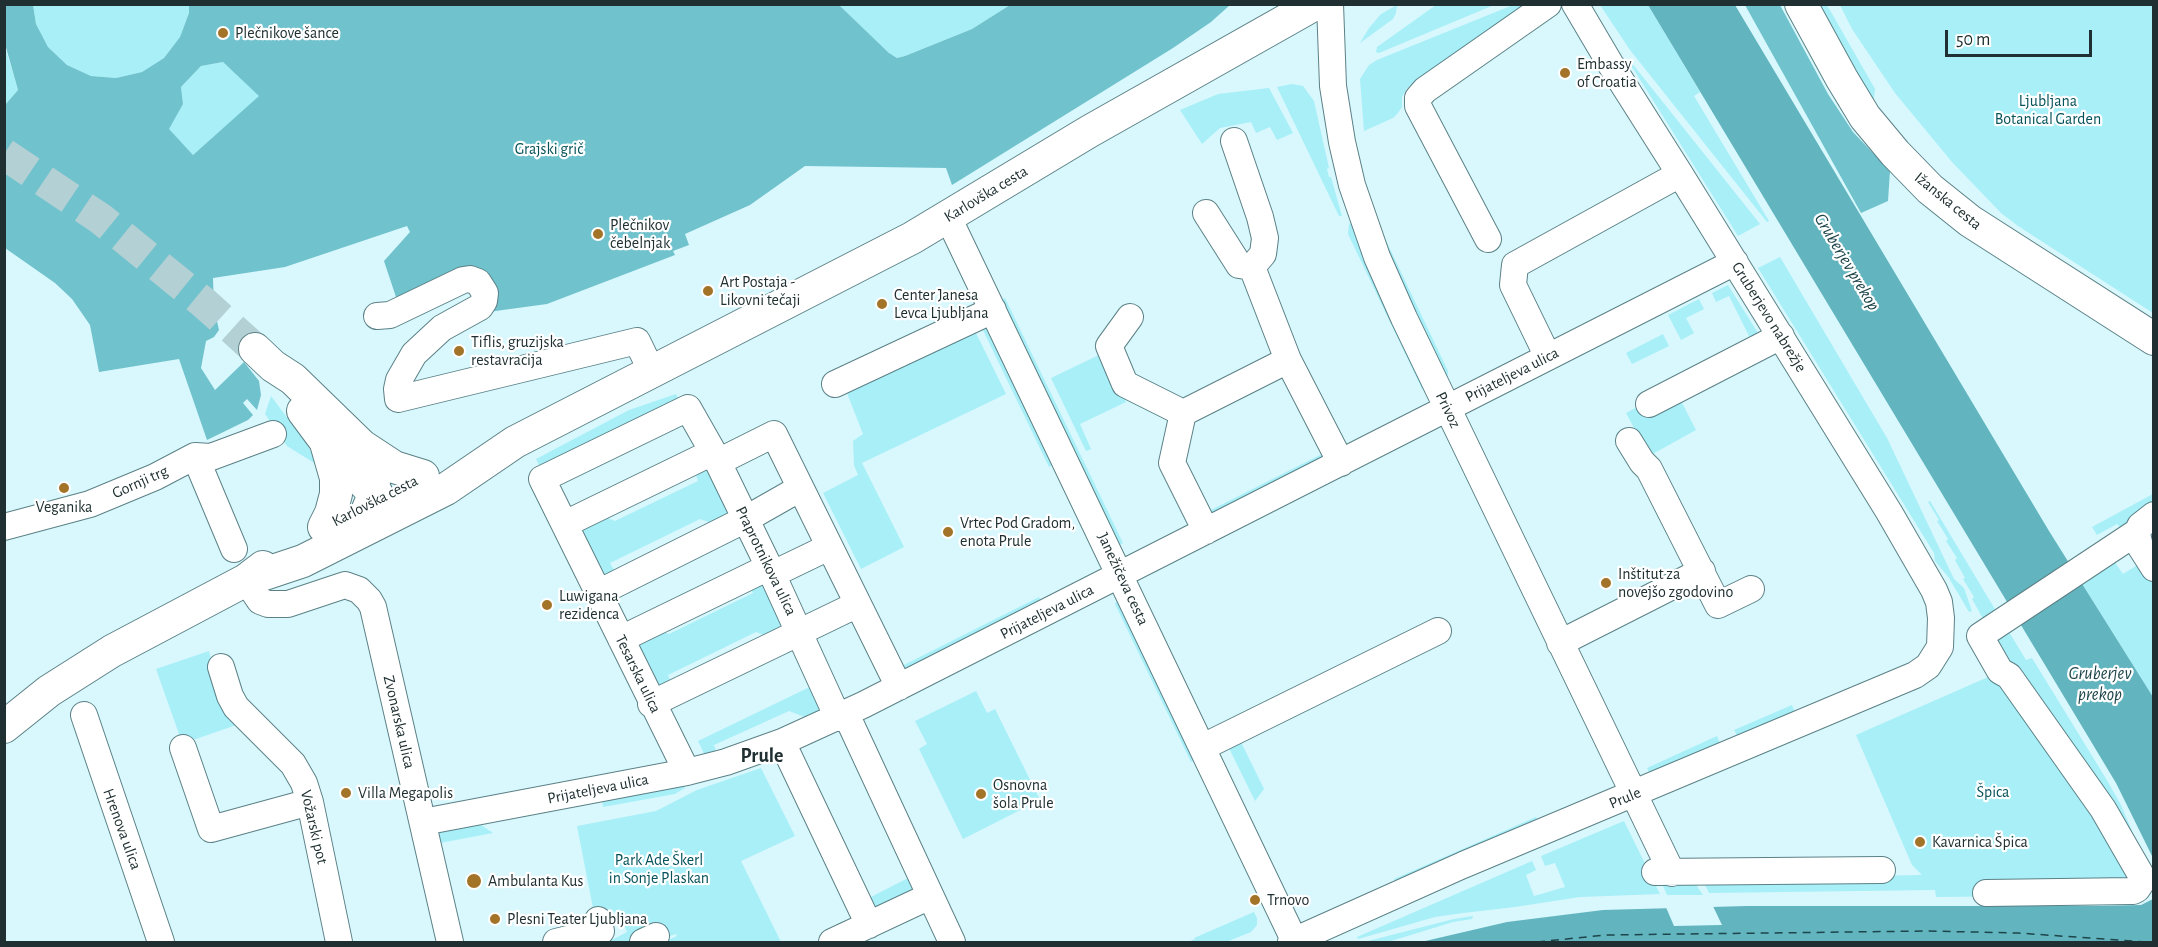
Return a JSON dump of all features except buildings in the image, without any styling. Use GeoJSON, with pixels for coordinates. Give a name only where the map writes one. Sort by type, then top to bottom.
{"type":"FeatureCollection","features":[{"type":"Feature","properties":{"kind":"main road","name":"Karlovška cesta"},"geometry":{"type":"LineString","coordinates":[[385,499],[446,489],[516,442],[850,271],[948,217],[1090,131],[1315,4]]}},
{"type":"Feature","properties":{"kind":"main road","name":"Ižanska cesta"},"geometry":{"type":"LineString","coordinates":[[1801,4],[1865,117],[1924,183],[1978,227],[2154,339]]}},
{"type":"Feature","properties":{"kind":"main road"},"geometry":{"type":"LineString","coordinates":[[385,499],[326,442],[264,357],[293,379],[362,446],[394,466],[423,476]]}},
{"type":"Feature","properties":{"kind":"main road"},"geometry":{"type":"LineString","coordinates":[[326,442],[336,478],[336,494],[331,513],[336,533]]}},
{"type":"Feature","properties":{"kind":"main road","name":"Karlovška cesta"},"geometry":{"type":"LineString","coordinates":[[4,727],[49,692],[112,651],[246,580],[303,561],[336,533],[423,476],[445,466],[516,442]]}},
{"type":"Feature","properties":{"kind":"main road"},"geometry":{"type":"LineString","coordinates":[[362,446],[385,499]]}},
{"type":"Feature","properties":{"kind":"street","name":"Privoz"},"geometry":{"type":"LineString","coordinates":[[1330,4],[1333,86],[1352,185],[1367,232],[1388,283],[1634,794],[1663,873],[1882,870]]}},
{"type":"Feature","properties":{"kind":"street"},"geometry":{"type":"LineString","coordinates":[[1488,239],[1418,106],[1418,98],[1425,90],[1548,4]]}},
{"type":"Feature","properties":{"kind":"street","name":"Gruberjevo nabrežje"},"geometry":{"type":"LineString","coordinates":[[1575,4],[1889,512],[1934,590],[1939,602],[1941,636]]}},
{"type":"Feature","properties":{"kind":"street"},"geometry":{"type":"LineString","coordinates":[[1234,141],[1265,238],[1263,254],[1252,267]]}},
{"type":"Feature","properties":{"kind":"street"},"geometry":{"type":"LineString","coordinates":[[1548,357],[1514,285],[1515,265],[1680,174]]}},
{"type":"Feature","properties":{"kind":"street"},"geometry":{"type":"LineString","coordinates":[[1206,213],[1239,265],[1252,267]]}},
{"type":"Feature","properties":{"kind":"street","name":"Janežičeva cesta"},"geometry":{"type":"LineString","coordinates":[[948,217],[1203,747],[1294,942]]}},
{"type":"Feature","properties":{"kind":"street","name":"Prijateljeva ulica"},"geometry":{"type":"LineString","coordinates":[[423,822],[687,772],[726,762],[782,742],[842,716],[1735,262]]}},
{"type":"Feature","properties":{"kind":"street"},"geometry":{"type":"LineString","coordinates":[[1252,267],[1288,360],[1341,463]]}},
{"type":"Feature","properties":{"kind":"street"},"geometry":{"type":"LineString","coordinates":[[377,316],[390,315],[463,280],[470,279],[478,282],[485,293],[480,307],[442,328],[414,354],[399,380],[398,399],[637,341],[652,372]]}},
{"type":"Feature","properties":{"kind":"street"},"geometry":{"type":"LineString","coordinates":[[835,384],[993,310]]}},
{"type":"Feature","properties":{"kind":"street"},"geometry":{"type":"LineString","coordinates":[[1130,317],[1108,346],[1125,384],[1183,413]]}},
{"type":"Feature","properties":{"kind":"street"},"geometry":{"type":"LineString","coordinates":[[1649,404],[1781,336]]}},
{"type":"Feature","properties":{"kind":"street"},"geometry":{"type":"LineString","coordinates":[[1183,413],[1288,360]]}},
{"type":"Feature","properties":{"kind":"street","name":"Praprotnikova ulica"},"geometry":{"type":"LineString","coordinates":[[542,480],[688,408],[746,519],[952,942]]}},
{"type":"Feature","properties":{"kind":"street"},"geometry":{"type":"LineString","coordinates":[[1183,413],[1172,463],[1206,531]]}},
{"type":"Feature","properties":{"kind":"street","name":"Gornji trg"},"geometry":{"type":"LineString","coordinates":[[4,527],[100,500],[155,477],[195,456],[211,457],[273,434]]}},
{"type":"Feature","properties":{"kind":"street"},"geometry":{"type":"LineString","coordinates":[[565,524],[715,457],[774,434],[899,687]]}},
{"type":"Feature","properties":{"kind":"street"},"geometry":{"type":"LineString","coordinates":[[1629,441],[1649,469],[1718,605],[1751,589]]}},
{"type":"Feature","properties":{"kind":"street"},"geometry":{"type":"LineString","coordinates":[[195,456],[234,549]]}},
{"type":"Feature","properties":{"kind":"street","name":"Tesarska ulica"},"geometry":{"type":"LineString","coordinates":[[542,480],[651,704],[687,772]]}},
{"type":"Feature","properties":{"kind":"street"},"geometry":{"type":"LineString","coordinates":[[598,593],[746,519],[790,494]]}},
{"type":"Feature","properties":{"kind":"street"},"geometry":{"type":"LineString","coordinates":[[1986,893],[2133,891],[2139,888],[2142,881],[2140,874],[2103,809],[2009,676],[2000,671],[1980,636],[2145,524]]}},
{"type":"Feature","properties":{"kind":"street"},"geometry":{"type":"LineString","coordinates":[[2145,524],[2140,546],[2154,568]]}},
{"type":"Feature","properties":{"kind":"street"},"geometry":{"type":"LineString","coordinates":[[621,639],[771,570],[830,547]]}},
{"type":"Feature","properties":{"kind":"street"},"geometry":{"type":"LineString","coordinates":[[1560,643],[1702,571]]}},
{"type":"Feature","properties":{"kind":"street","name":"Zvonarska ulica"},"geometry":{"type":"LineString","coordinates":[[246,580],[260,602],[268,604],[288,604],[345,585],[359,590],[373,607],[450,942]]}},
{"type":"Feature","properties":{"kind":"street"},"geometry":{"type":"LineString","coordinates":[[651,704],[858,604]]}},
{"type":"Feature","properties":{"kind":"street"},"geometry":{"type":"LineString","coordinates":[[1203,747],[1438,631]]}},
{"type":"Feature","properties":{"kind":"street","name":"Prule"},"geometry":{"type":"LineString","coordinates":[[1294,942],[1463,865],[1915,675],[1934,659],[1941,636]]}},
{"type":"Feature","properties":{"kind":"street","name":"Vožarski pot"},"geometry":{"type":"LineString","coordinates":[[221,667],[230,696],[236,706],[293,764],[304,783],[339,942]]}},
{"type":"Feature","properties":{"kind":"street","name":"Hrenova ulica"},"geometry":{"type":"LineString","coordinates":[[84,715],[161,942]]}},
{"type":"Feature","properties":{"kind":"street"},"geometry":{"type":"LineString","coordinates":[[782,742],[869,925]]}},
{"type":"Feature","properties":{"kind":"street"},"geometry":{"type":"LineString","coordinates":[[183,748],[211,829],[310,802]]}},
{"type":"Feature","properties":{"kind":"street"},"geometry":{"type":"LineString","coordinates":[[832,942],[930,896]]}},
{"type":"Feature","properties":{"kind":"street"},"geometry":{"type":"LineString","coordinates":[[556,942],[601,931],[598,920]]}},
{"type":"Feature","properties":{"kind":"green space","name":"Grajski grič"},"geometry":{"type":"Polygon","coordinates":[[[4,5],[33,5],[36,24],[48,47],[67,65],[91,76],[116,78],[142,72],[164,58],[180,37],[189,13],[189,5],[839,5],[897,58],[972,29],[1010,5],[1230,5],[1211,22],[1173,48],[952,185],[946,168],[805,166],[750,205],[685,234],[689,245],[673,251],[675,255],[547,304],[488,312],[489,283],[399,306],[384,261],[410,232],[407,226],[285,267],[213,278],[214,308],[219,330],[214,337],[206,341],[201,368],[215,390],[244,362],[259,381],[261,395],[257,410],[247,399],[243,403],[253,415],[248,420],[207,440],[179,359],[99,372],[90,325],[72,299],[55,283],[5,248],[5,105],[18,90],[5,44],[4,5]],[[223,62],[201,66],[181,87],[183,104],[169,129],[193,155],[259,96],[223,62]]]}},
{"type":"Feature","properties":{"kind":"green space"},"geometry":{"type":"Polygon","coordinates":[[[33,5],[189,5],[189,13],[180,37],[164,58],[142,72],[116,78],[91,76],[67,65],[48,47],[36,24],[33,5]]]}},
{"type":"Feature","properties":{"kind":"green space"},"geometry":{"type":"Polygon","coordinates":[[[839,5],[1010,5],[972,29],[897,58],[839,5]]]}},
{"type":"Feature","properties":{"kind":"green space"},"geometry":{"type":"Polygon","coordinates":[[[1397,5],[1393,19],[1360,43],[1381,14],[1397,5]]]}},
{"type":"Feature","properties":{"kind":"green space"},"geometry":{"type":"Polygon","coordinates":[[[1436,5],[1494,5],[1379,53],[1376,52],[1377,47],[1436,5]]]}},
{"type":"Feature","properties":{"kind":"green space"},"geometry":{"type":"Polygon","coordinates":[[[1513,5],[1532,5],[1407,88],[1402,97],[1402,107],[1393,118],[1364,131],[1360,79],[1369,65],[1513,5]]]}},
{"type":"Feature","properties":{"kind":"green space"},"geometry":{"type":"Polygon","coordinates":[[[1600,5],[1648,5],[1700,92],[1694,96],[1769,221],[1767,222],[1630,50],[1600,5]]]}},
{"type":"Feature","properties":{"kind":"green space"},"geometry":{"type":"Polygon","coordinates":[[[1745,5],[1780,5],[1828,94],[1853,132],[1890,171],[1888,201],[1861,213],[1745,5]]]}},
{"type":"Feature","properties":{"kind":"green space"},"geometry":{"type":"Polygon","coordinates":[[[1813,5],[1827,5],[1875,89],[1874,99],[1866,99],[1813,5]]]}},
{"type":"Feature","properties":{"kind":"green space","name":"Ljubljana Botanical Garden"},"geometry":{"type":"Polygon","coordinates":[[[1840,5],[2153,5],[2153,313],[2001,213],[1952,162],[1895,93],[1852,29],[1840,5]]]}},
{"type":"Feature","properties":{"kind":"green space"},"geometry":{"type":"Polygon","coordinates":[[[4,44],[18,90],[5,105],[4,105],[4,44]]]}},
{"type":"Feature","properties":{"kind":"green space"},"geometry":{"type":"Polygon","coordinates":[[[223,62],[260,96],[193,155],[168,129],[183,104],[181,87],[201,66],[223,62]]]}},
{"type":"Feature","properties":{"kind":"green space"},"geometry":{"type":"Polygon","coordinates":[[[1627,62],[1631,62],[1760,224],[1738,236],[1627,62]]]}},
{"type":"Feature","properties":{"kind":"green space"},"geometry":{"type":"Polygon","coordinates":[[[1292,84],[1303,86],[1314,101],[1329,168],[1327,169],[1342,216],[1339,216],[1277,87],[1292,84]]]}},
{"type":"Feature","properties":{"kind":"green space"},"geometry":{"type":"Polygon","coordinates":[[[1269,88],[1293,133],[1277,140],[1270,127],[1256,133],[1251,122],[1220,128],[1202,144],[1180,110],[1218,94],[1269,88]]]}},
{"type":"Feature","properties":{"kind":"green space"},"geometry":{"type":"Polygon","coordinates":[[[1351,223],[1377,286],[1428,392],[1422,389],[1348,234],[1351,223]]]}},
{"type":"Feature","properties":{"kind":"green space"},"geometry":{"type":"Polygon","coordinates":[[[1380,228],[1448,371],[1447,381],[1405,297],[1380,228]]]}},
{"type":"Feature","properties":{"kind":"green space"},"geometry":{"type":"Polygon","coordinates":[[[1780,257],[1887,438],[1954,579],[1964,588],[1972,611],[1969,612],[1949,578],[1935,561],[1934,553],[1758,268],[1780,257]]]}},
{"type":"Feature","properties":{"kind":"green space"},"geometry":{"type":"Polygon","coordinates":[[[1728,285],[1758,333],[1750,338],[1729,296],[1716,302],[1712,293],[1728,285]]]}},
{"type":"Feature","properties":{"kind":"green space"},"geometry":{"type":"Polygon","coordinates":[[[1005,298],[1123,543],[1118,546],[1001,300],[1005,298]]]}},
{"type":"Feature","properties":{"kind":"green space"},"geometry":{"type":"Polygon","coordinates":[[[1699,299],[1704,309],[1686,318],[1694,333],[1681,340],[1668,315],[1699,299]]]}},
{"type":"Feature","properties":{"kind":"green space"},"geometry":{"type":"Polygon","coordinates":[[[984,323],[994,338],[1054,464],[1049,467],[982,328],[984,323]]]}},
{"type":"Feature","properties":{"kind":"green space"},"geometry":{"type":"Polygon","coordinates":[[[975,331],[1006,394],[862,463],[904,547],[861,569],[823,493],[858,475],[854,465],[853,441],[863,434],[845,388],[975,331]]]}},
{"type":"Feature","properties":{"kind":"green space"},"geometry":{"type":"Polygon","coordinates":[[[1663,334],[1669,346],[1632,364],[1626,353],[1663,334]]]}},
{"type":"Feature","properties":{"kind":"green space"},"geometry":{"type":"Polygon","coordinates":[[[1103,353],[1126,402],[1080,424],[1091,449],[1086,451],[1051,378],[1103,353]]]}},
{"type":"Feature","properties":{"kind":"green space"},"geometry":{"type":"Polygon","coordinates":[[[676,394],[681,404],[542,471],[536,459],[629,410],[676,394]]]}},
{"type":"Feature","properties":{"kind":"green space"},"geometry":{"type":"Polygon","coordinates":[[[271,396],[306,443],[319,466],[287,446],[265,414],[271,396]]]}},
{"type":"Feature","properties":{"kind":"green space"},"geometry":{"type":"Polygon","coordinates":[[[1679,397],[1696,430],[1649,456],[1626,413],[1639,406],[1644,416],[1679,397]]]}},
{"type":"Feature","properties":{"kind":"green space"},"geometry":{"type":"Polygon","coordinates":[[[1326,452],[1329,457],[1206,519],[1203,514],[1326,452]]]}},
{"type":"Feature","properties":{"kind":"green space"},"geometry":{"type":"Polygon","coordinates":[[[709,457],[731,512],[720,526],[700,519],[610,563],[616,574],[601,583],[580,527],[595,513],[615,521],[698,481],[693,466],[709,457]]]}},
{"type":"Feature","properties":{"kind":"green space"},"geometry":{"type":"Polygon","coordinates":[[[2153,494],[2153,508],[2120,527],[2117,524],[2097,535],[2092,527],[2153,494]]]}},
{"type":"Feature","properties":{"kind":"green space"},"geometry":{"type":"Polygon","coordinates":[[[1930,501],[1999,616],[1986,624],[1972,599],[1974,597],[1963,579],[1965,578],[1955,560],[1957,558],[1946,541],[1948,539],[1928,502],[1930,501]]]}},
{"type":"Feature","properties":{"kind":"green space"},"geometry":{"type":"Polygon","coordinates":[[[2111,557],[2123,574],[2144,561],[2153,576],[2153,697],[2078,577],[2111,557]]]}},
{"type":"Feature","properties":{"kind":"green space"},"geometry":{"type":"Polygon","coordinates":[[[765,571],[786,623],[775,639],[756,632],[668,675],[673,688],[658,689],[634,645],[649,627],[669,634],[753,593],[747,580],[765,571]]]}},
{"type":"Feature","properties":{"kind":"green space"},"geometry":{"type":"Polygon","coordinates":[[[1039,597],[1041,602],[899,674],[896,669],[1039,597]]]}},
{"type":"Feature","properties":{"kind":"green space"},"geometry":{"type":"Polygon","coordinates":[[[1118,599],[1197,760],[1191,762],[1115,604],[1118,599]]]}},
{"type":"Feature","properties":{"kind":"green space","name":"Špica"},"geometry":{"type":"Polygon","coordinates":[[[2006,627],[2026,660],[2032,658],[2105,777],[2121,805],[2151,876],[2043,896],[1936,897],[1935,890],[1709,893],[1702,879],[1922,875],[1912,865],[1856,735],[2011,667],[1994,637],[2006,627]]]}},
{"type":"Feature","properties":{"kind":"green space"},"geometry":{"type":"Polygon","coordinates":[[[209,651],[214,673],[239,724],[196,739],[185,738],[179,734],[156,669],[209,651]]]}},
{"type":"Feature","properties":{"kind":"green space"},"geometry":{"type":"Polygon","coordinates":[[[816,684],[821,708],[810,719],[789,711],[714,745],[718,757],[707,760],[698,741],[816,684]]]}},
{"type":"Feature","properties":{"kind":"green space"},"geometry":{"type":"Polygon","coordinates":[[[976,691],[987,713],[995,709],[1040,800],[963,839],[919,749],[927,744],[915,721],[976,691]]]}},
{"type":"Feature","properties":{"kind":"green space"},"geometry":{"type":"Polygon","coordinates":[[[1792,705],[1795,712],[1738,737],[1734,730],[1792,705]]]}},
{"type":"Feature","properties":{"kind":"green space"},"geometry":{"type":"Polygon","coordinates":[[[1717,736],[1720,743],[1650,774],[1647,768],[1717,736]]]}},
{"type":"Feature","properties":{"kind":"green space"},"geometry":{"type":"Polygon","coordinates":[[[1226,742],[1241,742],[1264,789],[1255,801],[1226,742]]]}},
{"type":"Feature","properties":{"kind":"green space","name":"Park Ade Škerl in Sonje Plaskan"},"geometry":{"type":"Polygon","coordinates":[[[761,768],[795,836],[741,861],[781,942],[669,942],[668,940],[677,936],[676,934],[667,937],[662,927],[630,942],[608,942],[627,932],[621,917],[611,909],[593,908],[577,826],[656,811],[697,790],[761,768]]]}},
{"type":"Feature","properties":{"kind":"green space"},"geometry":{"type":"Polygon","coordinates":[[[683,782],[685,788],[675,794],[603,807],[602,798],[683,782]]]}},
{"type":"Feature","properties":{"kind":"green space"},"geometry":{"type":"Polygon","coordinates":[[[1536,817],[1539,822],[1397,884],[1394,879],[1536,817]]]}},
{"type":"Feature","properties":{"kind":"green space"},"geometry":{"type":"Polygon","coordinates":[[[475,821],[493,833],[440,843],[438,833],[441,830],[475,821]]]}},
{"type":"Feature","properties":{"kind":"green space"},"geometry":{"type":"Polygon","coordinates":[[[1624,821],[1660,894],[1580,897],[1463,913],[1435,917],[1358,939],[1357,937],[1532,861],[1536,870],[1526,875],[1534,896],[1565,887],[1555,863],[1545,866],[1541,856],[1624,821]]]}},
{"type":"Feature","properties":{"kind":"green space"},"geometry":{"type":"Polygon","coordinates":[[[914,875],[913,890],[869,914],[863,901],[914,875]]]}},
{"type":"Feature","properties":{"kind":"green space"},"geometry":{"type":"Polygon","coordinates":[[[1660,879],[1692,879],[1703,895],[1667,895],[1660,879]]]}},
{"type":"Feature","properties":{"kind":"green space"},"geometry":{"type":"Polygon","coordinates":[[[1254,912],[1257,925],[1251,932],[1226,942],[1188,942],[1194,938],[1254,912]]]}},
{"type":"Feature","properties":{"kind":"green space"},"geometry":{"type":"Polygon","coordinates":[[[1473,916],[1472,919],[1453,922],[1388,942],[1364,942],[1454,919],[1473,916]]]}},
{"type":"Feature","properties":{"kind":"water","name":"Gruberjev prekop"},"geometry":{"type":"Polygon","coordinates":[[[1648,5],[1735,5],[2049,531],[2153,697],[2153,858],[2116,783],[1648,5]]]}},
{"type":"Feature","properties":{"kind":"water"},"geometry":{"type":"Polygon","coordinates":[[[2153,899],[2153,942],[1421,942],[1507,922],[1603,910],[1747,906],[2102,906],[2141,905],[2153,899]]]}},
{"type":"Feature","properties":{"kind":"pier"},"geometry":{"type":"Polygon","coordinates":[[[1712,904],[1722,925],[1674,926],[1665,905],[1712,904]]]}},
{"type":"Feature","properties":{"kind":"ferry route"},"geometry":{"type":"LineString","coordinates":[[1537,942],[1605,935],[1928,931],[2018,933],[2146,942]]}},
{"type":"Feature","properties":{"kind":"tunnel"},"geometry":{"type":"LineString","coordinates":[[4,154],[101,219],[204,303],[255,349]]}},
{"type":"Feature","properties":{"kind":"place","name":"Plečnikove šance"},"geometry":{"type":"Point","coordinates":[223,33]}},
{"type":"Feature","properties":{"kind":"place","name":"Embassy of Croatia"},"geometry":{"type":"Point","coordinates":[1565,73]}},
{"type":"Feature","properties":{"kind":"place","name":"Plečnikov čebelnjak"},"geometry":{"type":"Point","coordinates":[598,234]}},
{"type":"Feature","properties":{"kind":"place","name":"Art Postaja - Likovni tečaji"},"geometry":{"type":"Point","coordinates":[708,291]}},
{"type":"Feature","properties":{"kind":"place","name":"Center Janesa Levca Ljubljana"},"geometry":{"type":"Point","coordinates":[882,304]}},
{"type":"Feature","properties":{"kind":"place","name":"Tiflis, gruzijska restavracija"},"geometry":{"type":"Point","coordinates":[459,351]}},
{"type":"Feature","properties":{"kind":"place","name":"Veganika"},"geometry":{"type":"Point","coordinates":[64,488]}},
{"type":"Feature","properties":{"kind":"place","name":"Vrtec Pod Gradom, enota Prule"},"geometry":{"type":"Point","coordinates":[948,532]}},
{"type":"Feature","properties":{"kind":"place","name":"Inštitut za novejšo zgodovino"},"geometry":{"type":"Point","coordinates":[1606,583]}},
{"type":"Feature","properties":{"kind":"place","name":"Luwigana rezidenca"},"geometry":{"type":"Point","coordinates":[547,605]}},
{"type":"Feature","properties":{"kind":"place","name":"Villa Megapolis"},"geometry":{"type":"Point","coordinates":[346,793]}},
{"type":"Feature","properties":{"kind":"place","name":"Osnovna šola Prule"},"geometry":{"type":"Point","coordinates":[981,794]}},
{"type":"Feature","properties":{"kind":"place","name":"Kavarnica Špica"},"geometry":{"type":"Point","coordinates":[1920,842]}},
{"type":"Feature","properties":{"kind":"place","name":"Ambulanta Kus"},"geometry":{"type":"Point","coordinates":[474,881]}},
{"type":"Feature","properties":{"kind":"place","name":"Trnovo"},"geometry":{"type":"Point","coordinates":[1255,900]}},
{"type":"Feature","properties":{"kind":"place","name":"Plesni Teater Ljubljana"},"geometry":{"type":"Point","coordinates":[495,919]}},
{"type":"Feature","properties":{"kind":"district","name":"Prule"},"geometry":{"type":"Point","coordinates":[762,756]}}]}
